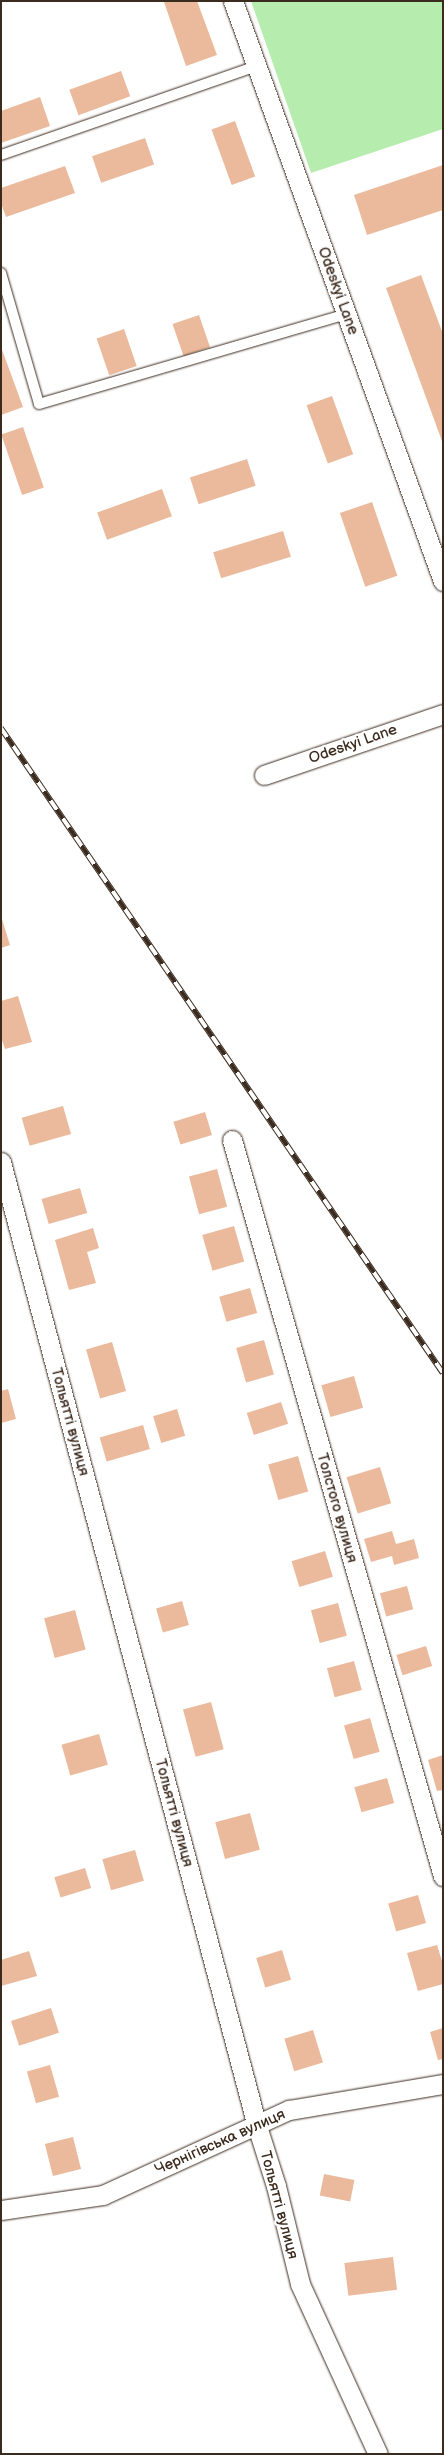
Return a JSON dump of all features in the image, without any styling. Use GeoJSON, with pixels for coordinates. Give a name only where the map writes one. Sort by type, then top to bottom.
{"type":"FeatureCollection","features":[{"type":"Feature","properties":{"kind":"street","name":"Odeskyi Lane"},"geometry":{"type":"LineString","coordinates":[[233,1],[443,581]]}},
{"type":"Feature","properties":{"kind":"street","name":"Odeskyi Lane"},"geometry":{"type":"LineString","coordinates":[[264,775],[443,714]]}},
{"type":"Feature","properties":{"kind":"street","name":"Толстого вулиця"},"geometry":{"type":"LineString","coordinates":[[232,1140],[443,1876]]}},
{"type":"Feature","properties":{"kind":"street","name":"Тольятті вулиця"},"geometry":{"type":"LineString","coordinates":[[1,1162],[257,2126],[276,2186],[300,2284],[378,2454]]}},
{"type":"Feature","properties":{"kind":"street","name":"Чернігівська вулиця"},"geometry":{"type":"LineString","coordinates":[[1,2210],[103,2195],[289,2110],[443,2084]]}},
{"type":"Feature","properties":{"kind":"lane"},"geometry":{"type":"LineString","coordinates":[[1,155],[257,66]]}},
{"type":"Feature","properties":{"kind":"lane"},"geometry":{"type":"LineString","coordinates":[[1,273],[39,404],[346,314]]}},
{"type":"Feature","properties":{"kind":"green space"},"geometry":{"type":"Polygon","coordinates":[[[251,1],[443,1],[443,129],[311,173],[251,1]]]}},
{"type":"Feature","properties":{"kind":"building"},"geometry":{"type":"Polygon","coordinates":[[[197,1],[217,55],[186,66],[164,2],[197,1]]]}},
{"type":"Feature","properties":{"kind":"building"},"geometry":{"type":"Polygon","coordinates":[[[121,71],[130,96],[79,115],[69,90],[121,71]]]}},
{"type":"Feature","properties":{"kind":"building"},"geometry":{"type":"Polygon","coordinates":[[[40,97],[50,126],[1,143],[1,111],[40,97]]]}},
{"type":"Feature","properties":{"kind":"building"},"geometry":{"type":"Polygon","coordinates":[[[235,121],[255,176],[232,185],[212,130],[235,121]]]}},
{"type":"Feature","properties":{"kind":"building"},"geometry":{"type":"Polygon","coordinates":[[[145,138],[154,164],[101,183],[92,156],[145,138]]]}},
{"type":"Feature","properties":{"kind":"building"},"geometry":{"type":"Polygon","coordinates":[[[443,165],[443,210],[367,235],[354,195],[443,165]]]}},
{"type":"Feature","properties":{"kind":"building"},"geometry":{"type":"Polygon","coordinates":[[[65,166],[75,193],[6,217],[1,203],[1,188],[65,166]]]}},
{"type":"Feature","properties":{"kind":"building"},"geometry":{"type":"Polygon","coordinates":[[[421,275],[443,334],[443,444],[386,288],[421,275]]]}},
{"type":"Feature","properties":{"kind":"building"},"geometry":{"type":"Polygon","coordinates":[[[199,315],[210,347],[184,356],[173,324],[199,315]]]}},
{"type":"Feature","properties":{"kind":"building"},"geometry":{"type":"Polygon","coordinates":[[[124,329],[137,366],[109,375],[97,338],[124,329]]]}},
{"type":"Feature","properties":{"kind":"building"},"geometry":{"type":"Polygon","coordinates":[[[1,347],[23,407],[1,415],[1,347]]]}},
{"type":"Feature","properties":{"kind":"building"},"geometry":{"type":"Polygon","coordinates":[[[332,396],[353,454],[328,463],[307,405],[332,396]]]}},
{"type":"Feature","properties":{"kind":"building"},"geometry":{"type":"Polygon","coordinates":[[[23,427],[44,488],[22,495],[1,434],[23,427]]]}},
{"type":"Feature","properties":{"kind":"building"},"geometry":{"type":"Polygon","coordinates":[[[247,459],[256,486],[199,504],[190,478],[247,459]]]}},
{"type":"Feature","properties":{"kind":"building"},"geometry":{"type":"Polygon","coordinates":[[[162,489],[172,516],[107,540],[97,513],[162,489]]]}},
{"type":"Feature","properties":{"kind":"building"},"geometry":{"type":"Polygon","coordinates":[[[372,502],[397,576],[365,587],[340,513],[372,502]]]}},
{"type":"Feature","properties":{"kind":"building"},"geometry":{"type":"Polygon","coordinates":[[[283,531],[291,557],[221,578],[213,552],[283,531]]]}},
{"type":"Feature","properties":{"kind":"building"},"geometry":{"type":"Polygon","coordinates":[[[1,916],[10,945],[1,948],[1,916]]]}},
{"type":"Feature","properties":{"kind":"building"},"geometry":{"type":"Polygon","coordinates":[[[18,996],[32,1042],[5,1049],[1,1037],[1,1001],[18,996]]]}},
{"type":"Feature","properties":{"kind":"building"},"geometry":{"type":"Polygon","coordinates":[[[63,1106],[71,1134],[30,1146],[22,1118],[63,1106]]]}},
{"type":"Feature","properties":{"kind":"building"},"geometry":{"type":"Polygon","coordinates":[[[205,1112],[212,1135],[180,1145],[173,1122],[205,1112]]]}},
{"type":"Feature","properties":{"kind":"building"},"geometry":{"type":"Polygon","coordinates":[[[217,1169],[227,1207],[199,1214],[189,1177],[217,1169]]]}},
{"type":"Feature","properties":{"kind":"building"},"geometry":{"type":"Polygon","coordinates":[[[80,1188],[87,1213],[49,1224],[42,1199],[80,1188]]]}},
{"type":"Feature","properties":{"kind":"building"},"geometry":{"type":"Polygon","coordinates":[[[234,1226],[244,1262],[212,1271],[202,1235],[234,1226]]]}},
{"type":"Feature","properties":{"kind":"building"},"geometry":{"type":"Polygon","coordinates":[[[93,1228],[99,1248],[87,1252],[96,1283],[69,1290],[55,1240],[93,1228]]]}},
{"type":"Feature","properties":{"kind":"building"},"geometry":{"type":"Polygon","coordinates":[[[250,1288],[257,1313],[226,1322],[219,1297],[250,1288]]]}},
{"type":"Feature","properties":{"kind":"building"},"geometry":{"type":"Polygon","coordinates":[[[264,1340],[274,1375],[246,1383],[236,1348],[264,1340]]]}},
{"type":"Feature","properties":{"kind":"building"},"geometry":{"type":"Polygon","coordinates":[[[112,1342],[126,1391],[100,1398],[86,1349],[112,1342]]]}},
{"type":"Feature","properties":{"kind":"building"},"geometry":{"type":"Polygon","coordinates":[[[354,1376],[363,1408],[330,1417],[321,1385],[354,1376]]]}},
{"type":"Feature","properties":{"kind":"building"},"geometry":{"type":"Polygon","coordinates":[[[8,1389],[16,1419],[1,1423],[1,1391],[8,1389]]]}},
{"type":"Feature","properties":{"kind":"building"},"geometry":{"type":"Polygon","coordinates":[[[281,1402],[288,1424],[254,1435],[247,1413],[281,1402]]]}},
{"type":"Feature","properties":{"kind":"building"},"geometry":{"type":"Polygon","coordinates":[[[177,1409],[185,1436],[161,1443],[153,1416],[177,1409]]]}},
{"type":"Feature","properties":{"kind":"building"},"geometry":{"type":"Polygon","coordinates":[[[143,1425],[150,1449],[107,1461],[100,1437],[143,1425]]]}},
{"type":"Feature","properties":{"kind":"building"},"geometry":{"type":"Polygon","coordinates":[[[298,1456],[308,1492],[278,1500],[268,1465],[298,1456]]]}},
{"type":"Feature","properties":{"kind":"building"},"geometry":{"type":"Polygon","coordinates":[[[380,1467],[391,1503],[358,1514],[347,1477],[380,1467]]]}},
{"type":"Feature","properties":{"kind":"building"},"geometry":{"type":"Polygon","coordinates":[[[392,1531],[396,1544],[414,1539],[419,1558],[394,1565],[392,1556],[371,1562],[364,1539],[392,1531]]]}},
{"type":"Feature","properties":{"kind":"building"},"geometry":{"type":"Polygon","coordinates":[[[325,1551],[333,1577],[299,1587],[292,1561],[325,1551]]]}},
{"type":"Feature","properties":{"kind":"building"},"geometry":{"type":"Polygon","coordinates":[[[407,1586],[413,1609],[386,1616],[380,1593],[407,1586]]]}},
{"type":"Feature","properties":{"kind":"building"},"geometry":{"type":"Polygon","coordinates":[[[182,1601],[189,1625],[163,1632],[156,1608],[182,1601]]]}},
{"type":"Feature","properties":{"kind":"building"},"geometry":{"type":"Polygon","coordinates":[[[338,1603],[347,1636],[320,1643],[311,1610],[338,1603]]]}},
{"type":"Feature","properties":{"kind":"building"},"geometry":{"type":"Polygon","coordinates":[[[75,1610],[86,1650],[55,1658],[44,1618],[75,1610]]]}},
{"type":"Feature","properties":{"kind":"building"},"geometry":{"type":"Polygon","coordinates":[[[426,1646],[432,1666],[402,1675],[396,1655],[426,1646]]]}},
{"type":"Feature","properties":{"kind":"building"},"geometry":{"type":"Polygon","coordinates":[[[354,1661],[362,1690],[335,1697],[327,1668],[354,1661]]]}},
{"type":"Feature","properties":{"kind":"building"},"geometry":{"type":"Polygon","coordinates":[[[211,1702],[224,1749],[196,1757],[183,1710],[211,1702]]]}},
{"type":"Feature","properties":{"kind":"building"},"geometry":{"type":"Polygon","coordinates":[[[370,1718],[380,1752],[354,1759],[344,1725],[370,1718]]]}},
{"type":"Feature","properties":{"kind":"building"},"geometry":{"type":"Polygon","coordinates":[[[99,1734],[108,1765],[70,1776],[62,1745],[99,1734]]]}},
{"type":"Feature","properties":{"kind":"building"},"geometry":{"type":"Polygon","coordinates":[[[443,1755],[443,1790],[437,1791],[428,1760],[443,1755]]]}},
{"type":"Feature","properties":{"kind":"building"},"geometry":{"type":"Polygon","coordinates":[[[387,1778],[394,1803],[361,1812],[354,1787],[387,1778]]]}},
{"type":"Feature","properties":{"kind":"building"},"geometry":{"type":"Polygon","coordinates":[[[250,1813],[260,1850],[225,1859],[215,1822],[250,1813]]]}},
{"type":"Feature","properties":{"kind":"building"},"geometry":{"type":"Polygon","coordinates":[[[135,1850],[144,1881],[111,1890],[102,1859],[135,1850]]]}},
{"type":"Feature","properties":{"kind":"building"},"geometry":{"type":"Polygon","coordinates":[[[85,1868],[91,1888],[61,1897],[54,1877],[85,1868]]]}},
{"type":"Feature","properties":{"kind":"building"},"geometry":{"type":"Polygon","coordinates":[[[418,1895],[426,1923],[396,1931],[388,1904],[418,1895]]]}},
{"type":"Feature","properties":{"kind":"building"},"geometry":{"type":"Polygon","coordinates":[[[437,1945],[443,1964],[443,1984],[418,1991],[407,1953],[437,1945]]]}},
{"type":"Feature","properties":{"kind":"building"},"geometry":{"type":"Polygon","coordinates":[[[282,1950],[291,1980],[265,1988],[256,1958],[282,1950]]]}},
{"type":"Feature","properties":{"kind":"building"},"geometry":{"type":"Polygon","coordinates":[[[29,1951],[37,1976],[1,1986],[1,1960],[29,1951]]]}},
{"type":"Feature","properties":{"kind":"building"},"geometry":{"type":"Polygon","coordinates":[[[51,2008],[59,2033],[19,2046],[11,2021],[51,2008]]]}},
{"type":"Feature","properties":{"kind":"building"},"geometry":{"type":"Polygon","coordinates":[[[443,2028],[443,2059],[438,2060],[430,2032],[443,2028]]]}},
{"type":"Feature","properties":{"kind":"building"},"geometry":{"type":"Polygon","coordinates":[[[313,2030],[323,2063],[294,2071],[284,2039],[313,2030]]]}},
{"type":"Feature","properties":{"kind":"building"},"geometry":{"type":"Polygon","coordinates":[[[50,2065],[59,2097],[36,2103],[27,2072],[50,2065]]]}},
{"type":"Feature","properties":{"kind":"building"},"geometry":{"type":"Polygon","coordinates":[[[73,2137],[81,2169],[53,2176],[45,2144],[73,2137]]]}},
{"type":"Feature","properties":{"kind":"building"},"geometry":{"type":"Polygon","coordinates":[[[324,2174],[354,2180],[350,2202],[320,2196],[324,2174]]]}},
{"type":"Feature","properties":{"kind":"building"},"geometry":{"type":"Polygon","coordinates":[[[393,2257],[397,2290],[348,2296],[344,2263],[393,2257]]]}},
{"type":"Feature","properties":{"kind":"railway"},"geometry":{"type":"LineString","coordinates":[[1,728],[443,1373]]}}]}
